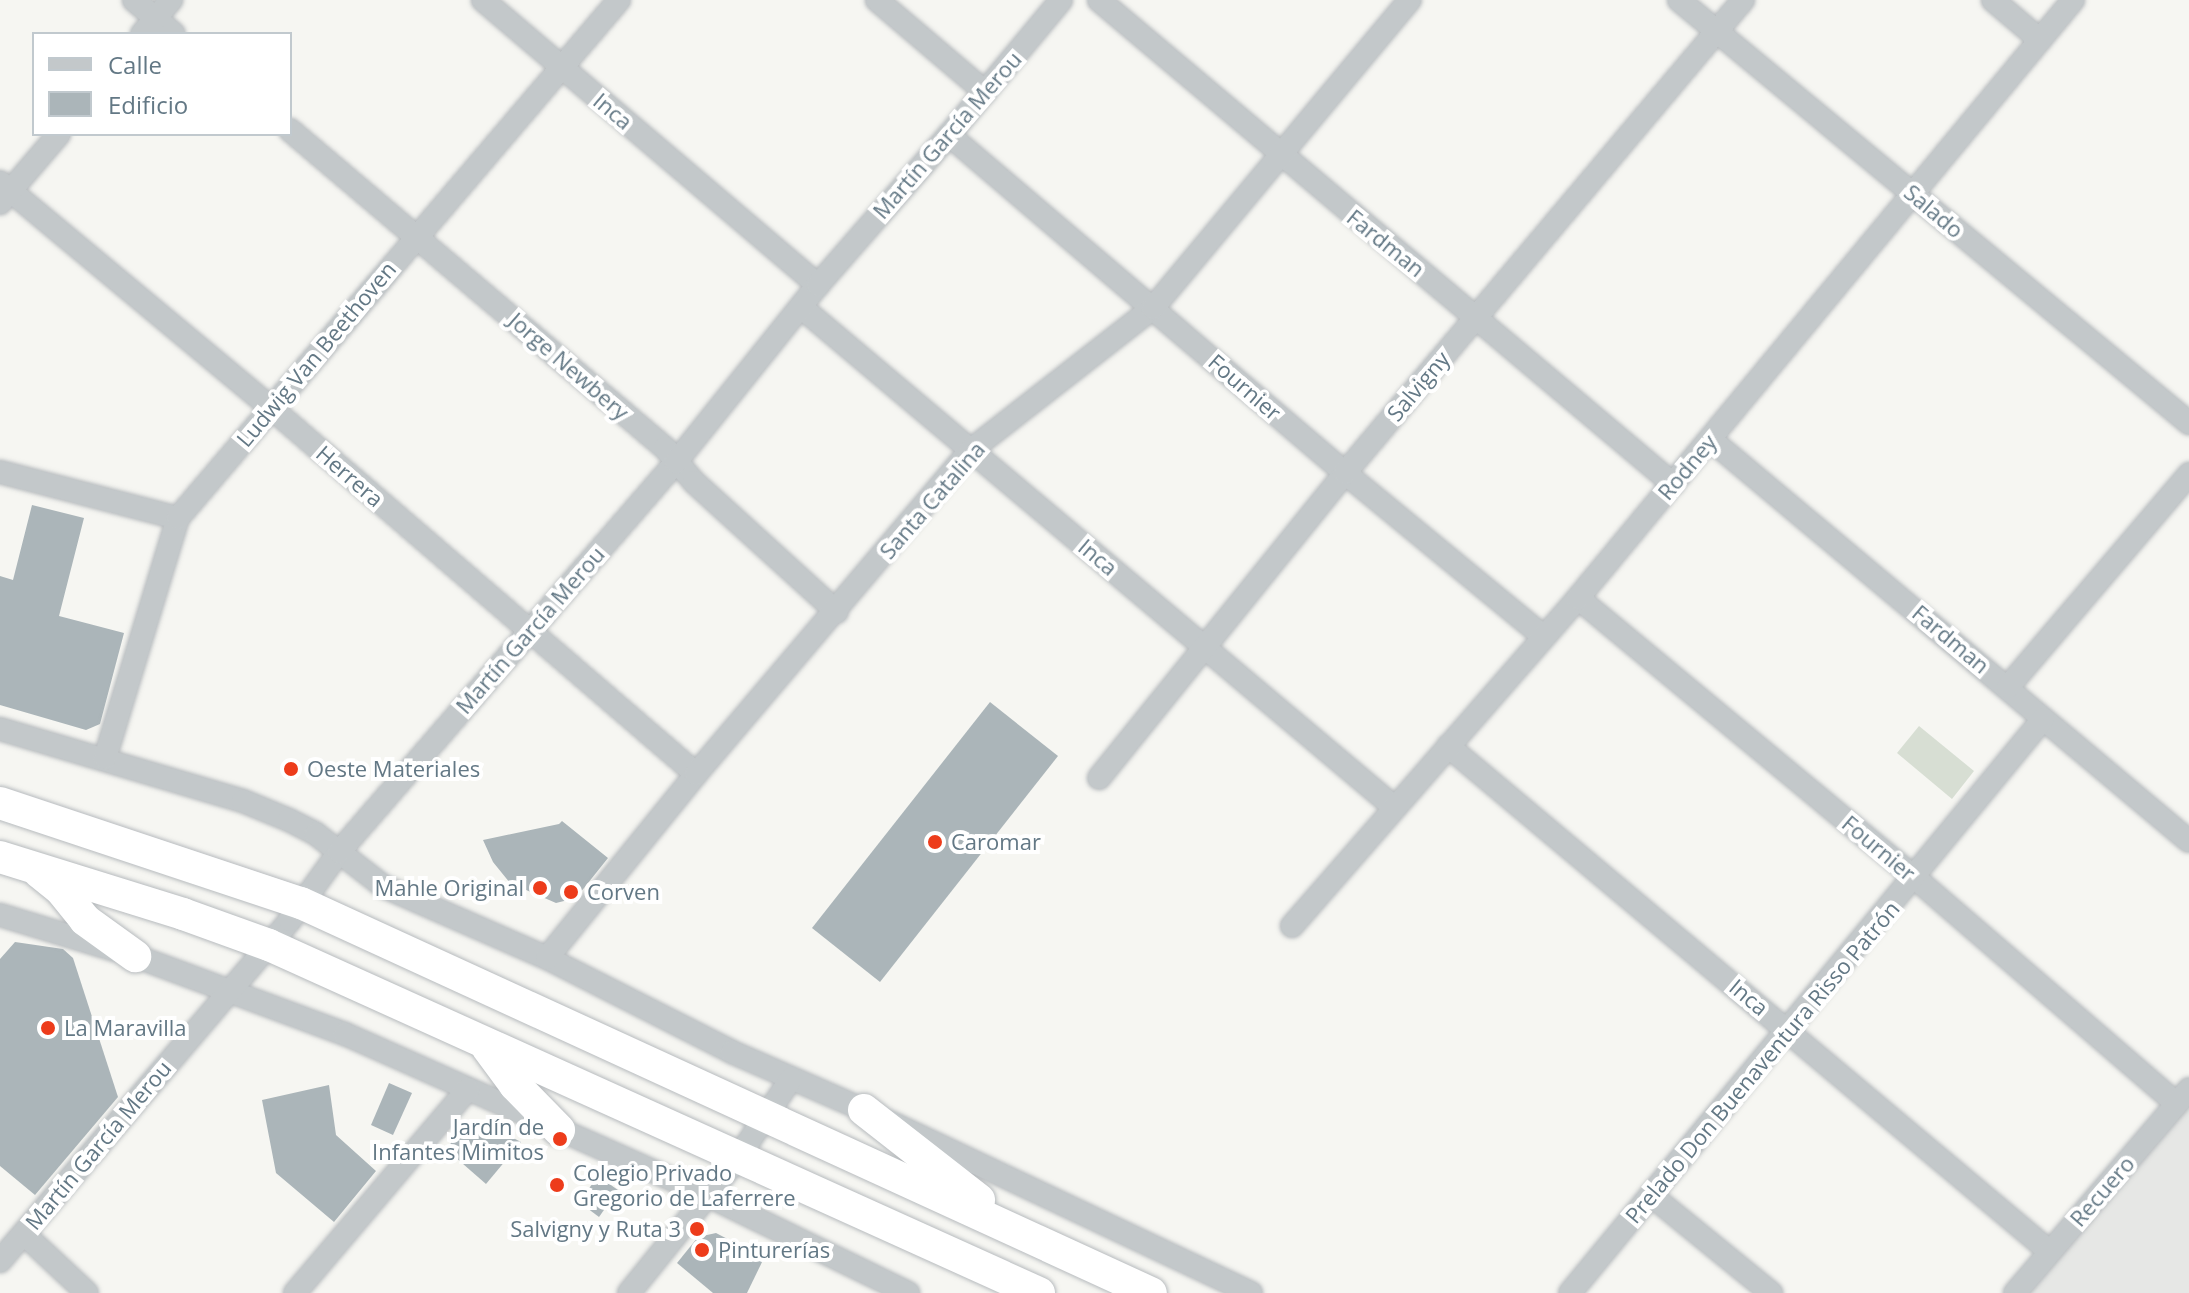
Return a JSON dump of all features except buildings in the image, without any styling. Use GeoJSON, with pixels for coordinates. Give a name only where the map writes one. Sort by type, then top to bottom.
{"type":"FeatureCollection","features":[{"type":"Feature","properties":{"kind":"highway"},"geometry":{"type":"LineString","coordinates":[[0,803],[301,903],[1151,1293]]}},
{"type":"Feature","properties":{"kind":"highway"},"geometry":{"type":"LineString","coordinates":[[15,861],[269,945],[1039,1293]]}},
{"type":"Feature","properties":{"kind":"highway"},"geometry":{"type":"LineString","coordinates":[[15,861],[61,890],[85,920],[135,956]]}},
{"type":"Feature","properties":{"kind":"highway"},"geometry":{"type":"LineString","coordinates":[[485,1044],[515,1085],[559,1130]]}},
{"type":"Feature","properties":{"kind":"highway"},"geometry":{"type":"LineString","coordinates":[[864,1110],[1023,1234]]}},
{"type":"Feature","properties":{"kind":"street"},"geometry":{"type":"LineString","coordinates":[[134,0],[149,26],[171,0]]}},
{"type":"Feature","properties":{"kind":"street","name":"Inca"},"geometry":{"type":"LineString","coordinates":[[483,0],[818,285]]}},
{"type":"Feature","properties":{"kind":"street","name":"Ludwig Van Beethoven"},"geometry":{"type":"LineString","coordinates":[[105,758],[178,518],[619,0]]}},
{"type":"Feature","properties":{"kind":"street"},"geometry":{"type":"LineString","coordinates":[[877,0],[985,92]]}},
{"type":"Feature","properties":{"kind":"street","name":"Martín García Merou"},"geometry":{"type":"LineString","coordinates":[[0,1261],[269,945],[339,852],[676,462],[818,285],[1061,0]]}},
{"type":"Feature","properties":{"kind":"street","name":"Fardman"},"geometry":{"type":"LineString","coordinates":[[1099,0],[1673,484]]}},
{"type":"Feature","properties":{"kind":"street","name":"Santa Catalina"},"geometry":{"type":"LineString","coordinates":[[547,958],[696,774],[837,612],[971,450],[1153,308],[1278,154],[1410,0]]}},
{"type":"Feature","properties":{"kind":"street","name":"Salado"},"geometry":{"type":"LineString","coordinates":[[1679,0],[2189,423]]}},
{"type":"Feature","properties":{"kind":"street","name":"Salvigny"},"geometry":{"type":"LineString","coordinates":[[1099,778],[1345,473],[1743,0]]}},
{"type":"Feature","properties":{"kind":"street"},"geometry":{"type":"LineString","coordinates":[[1993,0],[2040,40]]}},
{"type":"Feature","properties":{"kind":"street","name":"Rodney"},"geometry":{"type":"LineString","coordinates":[[1292,926],[1578,598],[2073,0]]}},
{"type":"Feature","properties":{"kind":"street","name":"Jorge Newbery"},"geometry":{"type":"LineString","coordinates":[[292,132],[665,448],[694,482],[837,612]]}},
{"type":"Feature","properties":{"kind":"street","name":"Fournier"},"geometry":{"type":"LineString","coordinates":[[949,135],[1345,473],[1543,636]]}},
{"type":"Feature","properties":{"kind":"street"},"geometry":{"type":"LineString","coordinates":[[4,192],[57,136]]}},
{"type":"Feature","properties":{"kind":"street","name":"Herrera"},"geometry":{"type":"LineString","coordinates":[[4,192],[270,407],[696,774]]}},
{"type":"Feature","properties":{"kind":"street","name":"Inca"},"geometry":{"type":"LineString","coordinates":[[801,307],[1394,807]]}},
{"type":"Feature","properties":{"kind":"street","name":"Fardman"},"geometry":{"type":"LineString","coordinates":[[1710,439],[2189,841]]}},
{"type":"Feature","properties":{"kind":"street"},"geometry":{"type":"LineString","coordinates":[[0,472],[178,518]]}},
{"type":"Feature","properties":{"kind":"street"},"geometry":{"type":"LineString","coordinates":[[2008,687],[2189,474]]}},
{"type":"Feature","properties":{"kind":"street","name":"Fournier"},"geometry":{"type":"LineString","coordinates":[[1578,598],[2183,1096]]}},
{"type":"Feature","properties":{"kind":"street","name":"Prelado Don Buenaventura Risso Patrón"},"geometry":{"type":"LineString","coordinates":[[1570,1293],[2043,719]]}},
{"type":"Feature","properties":{"kind":"street"},"geometry":{"type":"LineString","coordinates":[[0,729],[243,801],[316,834],[383,886],[547,958],[791,1079],[864,1110],[1251,1293]]}},
{"type":"Feature","properties":{"kind":"street","name":"Inca"},"geometry":{"type":"LineString","coordinates":[[1448,746],[2049,1251]]}},
{"type":"Feature","properties":{"kind":"street"},"geometry":{"type":"LineString","coordinates":[[0,915],[135,956],[345,1034],[707,1195],[893,1290]]}},
{"type":"Feature","properties":{"kind":"street"},"geometry":{"type":"LineString","coordinates":[[629,1293],[737,1159],[791,1079]]}},
{"type":"Feature","properties":{"kind":"street"},"geometry":{"type":"LineString","coordinates":[[295,1293],[468,1089]]}},
{"type":"Feature","properties":{"kind":"street","name":"Recuero"},"geometry":{"type":"LineString","coordinates":[[2015,1293],[2183,1096]]}},
{"type":"Feature","properties":{"kind":"street"},"geometry":{"type":"LineString","coordinates":[[1652,1196],[1771,1293]]}},
{"type":"Feature","properties":{"kind":"street"},"geometry":{"type":"LineString","coordinates":[[24,1234],[87,1293]]}},
{"type":"Feature","properties":{"kind":"shaded area"},"geometry":{"type":"Polygon","coordinates":[[[1919,726],[1974,771],[1952,799],[1897,753],[1919,726]]]}},
{"type":"Feature","properties":{"kind":"shaded area"},"geometry":{"type":"Polygon","coordinates":[[[2189,1089],[2189,1293],[2020,1293],[2189,1089]]]}},
{"type":"Feature","properties":{"kind":"place","name":"Oeste Materiales"},"geometry":{"type":"Point","coordinates":[291,769]}},
{"type":"Feature","properties":{"kind":"place","name":"Caromar"},"geometry":{"type":"Point","coordinates":[935,842]}},
{"type":"Feature","properties":{"kind":"place","name":"Mahle Original"},"geometry":{"type":"Point","coordinates":[540,888]}},
{"type":"Feature","properties":{"kind":"place","name":"Corven"},"geometry":{"type":"Point","coordinates":[571,892]}},
{"type":"Feature","properties":{"kind":"place","name":"La Maravilla"},"geometry":{"type":"Point","coordinates":[48,1028]}},
{"type":"Feature","properties":{"kind":"place","name":"Jardín de Infantes Mimitos"},"geometry":{"type":"Point","coordinates":[560,1139]}},
{"type":"Feature","properties":{"kind":"place","name":"Colegio Privado Gregorio de Laferrere"},"geometry":{"type":"Point","coordinates":[557,1185]}},
{"type":"Feature","properties":{"kind":"place","name":"Salvigny y Ruta 3"},"geometry":{"type":"Point","coordinates":[697,1229]}},
{"type":"Feature","properties":{"kind":"place","name":"Pinturerías"},"geometry":{"type":"Point","coordinates":[702,1250]}}]}
